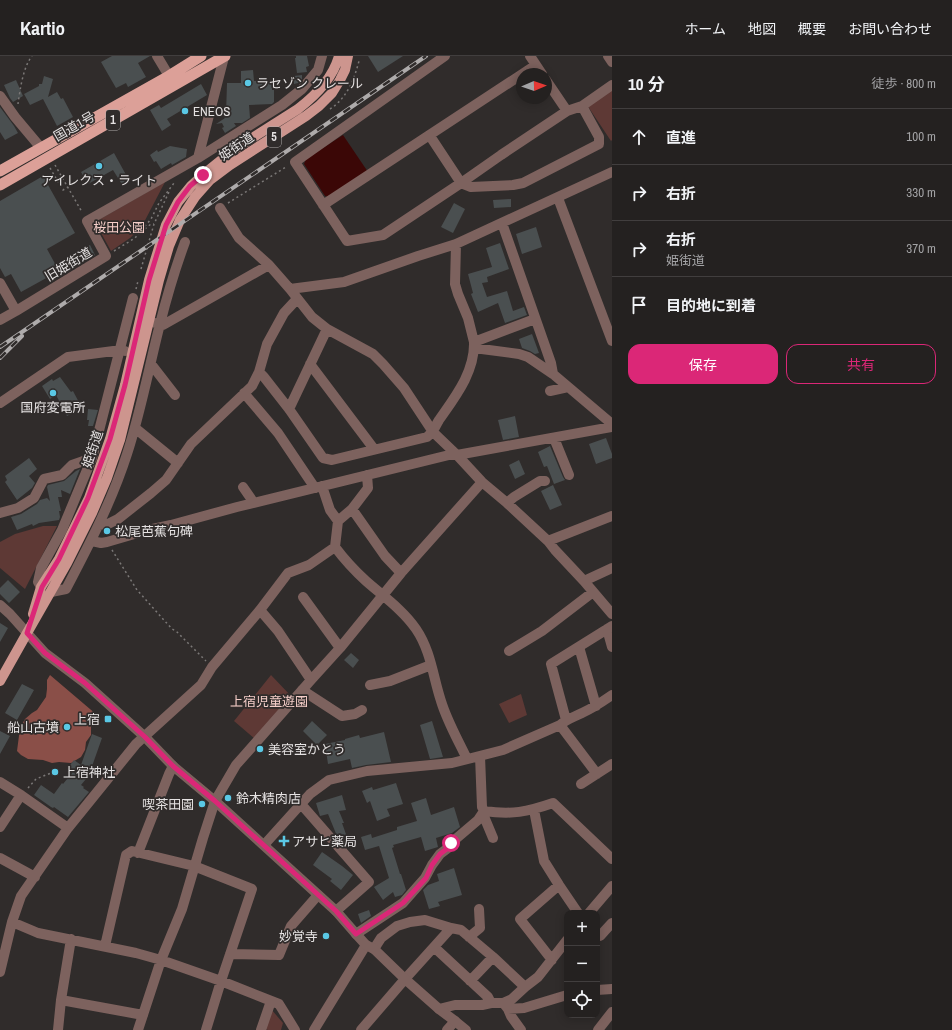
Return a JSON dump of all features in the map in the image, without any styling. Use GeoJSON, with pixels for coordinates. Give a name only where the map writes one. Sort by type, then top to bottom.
{"type":"FeatureCollection","features":[{"type":"Feature","properties":{"kind":"highway","name":"国道1号"},"geometry":{"type":"LineString","coordinates":[[0,170],[202,56]]}},
{"type":"Feature","properties":{"kind":"highway","name":"国道1号"},"geometry":{"type":"LineString","coordinates":[[0,185],[224,56]]}},
{"type":"Feature","properties":{"kind":"main road","name":"姫街道"},"geometry":{"type":"LineString","coordinates":[[0,681],[27,633],[46,590],[92,513],[120,440],[159,280],[169,246],[180,220],[194,197],[210,180],[230,165],[306,116],[332,93],[340,80],[339,56]]}},
{"type":"Feature","properties":{"kind":"main road","name":"姫街道"},"geometry":{"type":"LineString","coordinates":[[340,68],[348,56]]}},
{"type":"Feature","properties":{"kind":"street"},"geometry":{"type":"LineString","coordinates":[[158,56],[169,76]]}},
{"type":"Feature","properties":{"kind":"street"},"geometry":{"type":"LineString","coordinates":[[198,158],[224,56]]}},
{"type":"Feature","properties":{"kind":"street"},"geometry":{"type":"LineString","coordinates":[[87,221],[198,158],[282,105],[302,89],[318,70],[322,56]]}},
{"type":"Feature","properties":{"kind":"street"},"geometry":{"type":"LineString","coordinates":[[445,56],[295,162],[347,241],[383,235],[567,111],[582,106],[612,85]]}},
{"type":"Feature","properties":{"kind":"street"},"geometry":{"type":"LineString","coordinates":[[608,56],[612,62]]}},
{"type":"Feature","properties":{"kind":"street"},"geometry":{"type":"LineString","coordinates":[[323,205],[430,136],[533,60]]}},
{"type":"Feature","properties":{"kind":"street"},"geometry":{"type":"LineString","coordinates":[[552,89],[567,111]]}},
{"type":"Feature","properties":{"kind":"street"},"geometry":{"type":"LineString","coordinates":[[0,96],[15,117],[41,148]]}},
{"type":"Feature","properties":{"kind":"street"},"geometry":{"type":"LineString","coordinates":[[430,136],[461,183],[471,187],[513,185],[523,182],[599,144],[599,137],[582,106]]}},
{"type":"Feature","properties":{"kind":"street"},"geometry":{"type":"LineString","coordinates":[[290,289],[344,282],[456,244],[612,172]]}},
{"type":"Feature","properties":{"kind":"street"},"geometry":{"type":"LineString","coordinates":[[558,198],[612,341]]}},
{"type":"Feature","properties":{"kind":"street"},"geometry":{"type":"LineString","coordinates":[[220,208],[239,238],[269,265],[312,317],[327,329],[373,354],[404,388],[433,432],[482,482],[548,541],[612,614]]}},
{"type":"Feature","properties":{"kind":"street","name":"旧姫街道"},"geometry":{"type":"LineString","coordinates":[[0,320],[106,256],[87,221]]}},
{"type":"Feature","properties":{"kind":"street"},"geometry":{"type":"LineString","coordinates":[[502,223],[551,363],[553,374]]}},
{"type":"Feature","properties":{"kind":"street"},"geometry":{"type":"LineString","coordinates":[[133,298],[121,350],[92,458],[62,530],[41,568],[38,582],[46,590],[66,590],[100,526],[127,455],[160,324],[185,242]]}},
{"type":"Feature","properties":{"kind":"street"},"geometry":{"type":"LineString","coordinates":[[259,372],[289,409],[323,458],[332,460],[427,437],[433,432],[436,425],[460,391],[470,367],[474,345],[468,318],[455,284],[456,244]]}},
{"type":"Feature","properties":{"kind":"street"},"geometry":{"type":"LineString","coordinates":[[129,317],[163,325],[269,265]]}},
{"type":"Feature","properties":{"kind":"street"},"geometry":{"type":"LineString","coordinates":[[0,282],[16,311]]}},
{"type":"Feature","properties":{"kind":"street"},"geometry":{"type":"LineString","coordinates":[[100,526],[118,519],[166,480],[191,444],[252,386],[259,372],[267,344],[284,313],[297,299]]}},
{"type":"Feature","properties":{"kind":"street"},"geometry":{"type":"LineString","coordinates":[[474,345],[535,319]]}},
{"type":"Feature","properties":{"kind":"street"},"geometry":{"type":"LineString","coordinates":[[289,409],[327,329]]}},
{"type":"Feature","properties":{"kind":"street"},"geometry":{"type":"LineString","coordinates":[[474,345],[528,357],[553,374],[612,426]]}},
{"type":"Feature","properties":{"kind":"street"},"geometry":{"type":"LineString","coordinates":[[0,403],[68,357],[121,350],[152,360],[175,394]]}},
{"type":"Feature","properties":{"kind":"street"},"geometry":{"type":"LineString","coordinates":[[310,364],[374,449]]}},
{"type":"Feature","properties":{"kind":"street"},"geometry":{"type":"LineString","coordinates":[[550,390],[568,388]]}},
{"type":"Feature","properties":{"kind":"street"},"geometry":{"type":"LineString","coordinates":[[0,972],[12,922],[21,896],[68,828],[136,744],[201,685],[212,667],[260,610],[288,573],[309,565],[335,547],[338,521],[330,510],[318,487],[278,433],[244,393]]}},
{"type":"Feature","properties":{"kind":"street"},"geometry":{"type":"LineString","coordinates":[[92,542],[107,542],[254,503],[449,455],[457,455],[554,438],[612,426]]}},
{"type":"Feature","properties":{"kind":"street"},"geometry":{"type":"LineString","coordinates":[[135,428],[178,463]]}},
{"type":"Feature","properties":{"kind":"street"},"geometry":{"type":"LineString","coordinates":[[554,438],[569,475]]}},
{"type":"Feature","properties":{"kind":"street"},"geometry":{"type":"LineString","coordinates":[[0,513],[18,508],[34,498],[44,479],[62,474],[72,465],[92,458]]}},
{"type":"Feature","properties":{"kind":"street"},"geometry":{"type":"LineString","coordinates":[[338,521],[352,509],[368,488],[367,475]]}},
{"type":"Feature","properties":{"kind":"street"},"geometry":{"type":"LineString","coordinates":[[506,503],[540,481],[545,480]]}},
{"type":"Feature","properties":{"kind":"street"},"geometry":{"type":"LineString","coordinates":[[138,1030],[162,960],[182,909],[215,801],[236,766],[340,648],[383,595],[482,482]]}},
{"type":"Feature","properties":{"kind":"street"},"geometry":{"type":"LineString","coordinates":[[243,487],[254,503]]}},
{"type":"Feature","properties":{"kind":"street"},"geometry":{"type":"LineString","coordinates":[[352,509],[401,574]]}},
{"type":"Feature","properties":{"kind":"street"},"geometry":{"type":"LineString","coordinates":[[548,541],[612,516]]}},
{"type":"Feature","properties":{"kind":"street"},"geometry":{"type":"LineString","coordinates":[[335,547],[365,580],[383,595],[409,620],[417,630],[427,650],[444,712],[467,759]]}},
{"type":"Feature","properties":{"kind":"street"},"geometry":{"type":"LineString","coordinates":[[584,581],[612,568]]}},
{"type":"Feature","properties":{"kind":"street"},"geometry":{"type":"LineString","coordinates":[[509,650],[542,631],[593,592]]}},
{"type":"Feature","properties":{"kind":"street"},"geometry":{"type":"LineString","coordinates":[[303,597],[340,648]]}},
{"type":"Feature","properties":{"kind":"street"},"geometry":{"type":"LineString","coordinates":[[0,605],[45,653],[85,683],[145,737],[173,766],[215,801],[336,911],[356,934],[405,979],[439,1009],[466,1030]]}},
{"type":"Feature","properties":{"kind":"street"},"geometry":{"type":"LineString","coordinates":[[260,610],[278,631],[311,680]]}},
{"type":"Feature","properties":{"kind":"street"},"geometry":{"type":"LineString","coordinates":[[597,774],[563,722],[550,664],[610,627],[612,647]]}},
{"type":"Feature","properties":{"kind":"street"},"geometry":{"type":"LineString","coordinates":[[579,647],[596,706]]}},
{"type":"Feature","properties":{"kind":"street"},"geometry":{"type":"LineString","coordinates":[[370,685],[390,680],[431,665]]}},
{"type":"Feature","properties":{"kind":"street"},"geometry":{"type":"LineString","coordinates":[[302,690],[342,716],[355,714],[362,710]]}},
{"type":"Feature","properties":{"kind":"street"},"geometry":{"type":"LineString","coordinates":[[264,845],[310,794],[329,780],[367,771],[452,763],[503,750],[596,706],[610,701]]}},
{"type":"Feature","properties":{"kind":"street"},"geometry":{"type":"LineString","coordinates":[[480,756],[482,807],[494,838]]}},
{"type":"Feature","properties":{"kind":"street"},"geometry":{"type":"LineString","coordinates":[[581,784],[612,764]]}},
{"type":"Feature","properties":{"kind":"street"},"geometry":{"type":"LineString","coordinates":[[138,853],[168,774],[173,766]]}},
{"type":"Feature","properties":{"kind":"street"},"geometry":{"type":"LineString","coordinates":[[0,782],[68,828]]}},
{"type":"Feature","properties":{"kind":"street"},"geometry":{"type":"LineString","coordinates":[[0,827],[21,795]]}},
{"type":"Feature","properties":{"kind":"street"},"geometry":{"type":"LineString","coordinates":[[483,812],[510,813],[534,810],[553,803],[612,858]]}},
{"type":"Feature","properties":{"kind":"street"},"geometry":{"type":"LineString","coordinates":[[301,804],[368,882],[336,911]]}},
{"type":"Feature","properties":{"kind":"street"},"geometry":{"type":"LineString","coordinates":[[534,810],[544,861],[576,910]]}},
{"type":"Feature","properties":{"kind":"street"},"geometry":{"type":"LineString","coordinates":[[356,934],[403,903],[426,878],[432,865],[440,854],[478,820],[483,812]]}},
{"type":"Feature","properties":{"kind":"street"},"geometry":{"type":"LineString","coordinates":[[105,946],[126,855],[132,851],[194,866],[252,888],[206,1030]]}},
{"type":"Feature","properties":{"kind":"street"},"geometry":{"type":"LineString","coordinates":[[0,858],[35,877]]}},
{"type":"Feature","properties":{"kind":"street"},"geometry":{"type":"LineString","coordinates":[[552,960],[520,919],[559,886]]}},
{"type":"Feature","properties":{"kind":"street"},"geometry":{"type":"LineString","coordinates":[[592,910],[612,886]]}},
{"type":"Feature","properties":{"kind":"street"},"geometry":{"type":"LineString","coordinates":[[230,954],[280,955],[291,926],[318,895]]}},
{"type":"Feature","properties":{"kind":"street"},"geometry":{"type":"LineString","coordinates":[[470,937],[480,928],[479,908]]}},
{"type":"Feature","properties":{"kind":"street"},"geometry":{"type":"LineString","coordinates":[[314,1030],[370,947],[397,926],[410,922],[425,920],[461,930],[493,956],[525,987]]}},
{"type":"Feature","properties":{"kind":"street"},"geometry":{"type":"LineString","coordinates":[[12,922],[38,933],[105,946],[162,960],[221,981],[279,1004],[296,1030]]}},
{"type":"Feature","properties":{"kind":"street"},"geometry":{"type":"LineString","coordinates":[[600,936],[612,923]]}},
{"type":"Feature","properties":{"kind":"street"},"geometry":{"type":"LineString","coordinates":[[361,1030],[451,928]]}},
{"type":"Feature","properties":{"kind":"street"},"geometry":{"type":"LineString","coordinates":[[58,1030],[60,1000],[71,939]]}},
{"type":"Feature","properties":{"kind":"street"},"geometry":{"type":"LineString","coordinates":[[505,1006],[538,977],[564,944]]}},
{"type":"Feature","properties":{"kind":"street"},"geometry":{"type":"LineString","coordinates":[[434,947],[488,997],[492,1003]]}},
{"type":"Feature","properties":{"kind":"street"},"geometry":{"type":"LineString","coordinates":[[470,981],[493,956]]}},
{"type":"Feature","properties":{"kind":"street"},"geometry":{"type":"LineString","coordinates":[[600,990],[612,989]]}},
{"type":"Feature","properties":{"kind":"street"},"geometry":{"type":"LineString","coordinates":[[439,1009],[455,1005],[482,1005],[492,1003],[524,1008],[564,996]]}},
{"type":"Feature","properties":{"kind":"street"},"geometry":{"type":"LineString","coordinates":[[60,1000],[143,1015]]}},
{"type":"Feature","properties":{"kind":"street"},"geometry":{"type":"LineString","coordinates":[[260,1030],[271,1001]]}},
{"type":"Feature","properties":{"kind":"street"},"geometry":{"type":"LineString","coordinates":[[505,1006],[521,1030]]}},
{"type":"Feature","properties":{"kind":"street"},"geometry":{"type":"LineString","coordinates":[[598,1030],[612,1012]]}},
{"type":"Feature","properties":{"kind":"street"},"geometry":{"type":"LineString","coordinates":[[447,1030],[455,1021]]}},
{"type":"Feature","properties":{"kind":"path"},"geometry":{"type":"LineString","coordinates":[[15,117],[21,83],[29,60],[32,56]]}},
{"type":"Feature","properties":{"kind":"path"},"geometry":{"type":"LineString","coordinates":[[54,162],[87,221]]}},
{"type":"Feature","properties":{"kind":"path"},"geometry":{"type":"LineString","coordinates":[[220,208],[295,162]]}},
{"type":"Feature","properties":{"kind":"path"},"geometry":{"type":"LineString","coordinates":[[50,168],[63,190],[68,187]]}},
{"type":"Feature","properties":{"kind":"path"},"geometry":{"type":"LineString","coordinates":[[135,238],[151,220],[159,203],[174,184]]}},
{"type":"Feature","properties":{"kind":"path"},"geometry":{"type":"LineString","coordinates":[[146,254],[154,224],[170,189]]}},
{"type":"Feature","properties":{"kind":"path"},"geometry":{"type":"LineString","coordinates":[[106,256],[135,238],[150,224],[154,224]]}},
{"type":"Feature","properties":{"kind":"path"},"geometry":{"type":"LineString","coordinates":[[107,542],[137,590],[172,629],[176,631],[212,667]]}},
{"type":"Feature","properties":{"kind":"path"},"geometry":{"type":"LineString","coordinates":[[21,795],[36,779],[51,773]]}},
{"type":"Feature","properties":{"kind":"green space"},"geometry":{"type":"Polygon","coordinates":[[[612,89],[611,141],[589,108],[589,105],[612,89]]]}},
{"type":"Feature","properties":{"kind":"green space","name":"桜田公園"},"geometry":{"type":"Polygon","coordinates":[[[165,182],[141,228],[130,238],[111,251],[95,222],[165,182]]]}},
{"type":"Feature","properties":{"kind":"green space"},"geometry":{"type":"Polygon","coordinates":[[[43,526],[57,526],[25,589],[0,568],[0,542],[15,534],[43,526]]]}},
{"type":"Feature","properties":{"kind":"green space","name":"上宿児童遊園"},"geometry":{"type":"Polygon","coordinates":[[[271,675],[291,696],[255,739],[234,721],[271,675]]]}},
{"type":"Feature","properties":{"kind":"green space"},"geometry":{"type":"Polygon","coordinates":[[[521,694],[527,715],[509,723],[499,704],[521,694]]]}},
{"type":"Feature","properties":{"kind":"green space"},"geometry":{"type":"Polygon","coordinates":[[[271,1009],[283,1023],[281,1030],[265,1029],[271,1009]]]}},
{"type":"Feature","properties":{"kind":"shaded area"},"geometry":{"type":"Polygon","coordinates":[[[343,135],[368,172],[330,197],[325,196],[304,164],[306,159],[343,135]]]}},
{"type":"Feature","properties":{"kind":"shaded area"},"geometry":{"type":"Polygon","coordinates":[[[50,675],[97,715],[91,727],[91,735],[86,742],[85,750],[81,757],[71,763],[52,763],[43,760],[28,759],[17,751],[20,728],[25,719],[37,710],[46,697],[47,680],[50,675]]]}},
{"type":"Feature","properties":{"kind":"building"},"geometry":{"type":"Polygon","coordinates":[[[112,56],[150,56],[138,63],[146,77],[128,87],[126,83],[116,88],[101,62],[112,56]]]}},
{"type":"Feature","properties":{"kind":"building"},"geometry":{"type":"Polygon","coordinates":[[[296,56],[307,56],[309,66],[306,67],[307,72],[297,73],[296,56]]]}},
{"type":"Feature","properties":{"kind":"building"},"geometry":{"type":"Polygon","coordinates":[[[368,56],[403,56],[378,72],[368,56]]]}},
{"type":"Feature","properties":{"kind":"building"},"geometry":{"type":"Polygon","coordinates":[[[253,70],[254,81],[272,81],[274,102],[272,104],[249,105],[250,118],[242,123],[234,123],[236,126],[225,133],[222,128],[224,127],[222,123],[216,124],[225,118],[224,116],[226,115],[227,83],[241,83],[241,71],[253,70]]]}},
{"type":"Feature","properties":{"kind":"building"},"geometry":{"type":"Polygon","coordinates":[[[302,75],[302,79],[298,83],[294,84],[294,76],[302,75]]]}},
{"type":"Feature","properties":{"kind":"building"},"geometry":{"type":"Polygon","coordinates":[[[44,76],[53,79],[48,97],[57,92],[61,99],[63,98],[73,117],[57,126],[43,99],[30,105],[24,94],[39,86],[39,84],[42,84],[44,76]]]}},
{"type":"Feature","properties":{"kind":"building"},"geometry":{"type":"Polygon","coordinates":[[[16,80],[23,96],[13,102],[4,85],[16,80]]]}},
{"type":"Feature","properties":{"kind":"building"},"geometry":{"type":"Polygon","coordinates":[[[201,84],[207,95],[167,119],[171,125],[162,131],[150,110],[159,105],[161,108],[201,84]]]}},
{"type":"Feature","properties":{"kind":"building"},"geometry":{"type":"Polygon","coordinates":[[[0,107],[18,133],[5,140],[0,132],[0,107]]]}},
{"type":"Feature","properties":{"kind":"building"},"geometry":{"type":"Polygon","coordinates":[[[170,146],[187,149],[186,157],[161,169],[150,155],[157,150],[158,152],[170,146]]]}},
{"type":"Feature","properties":{"kind":"building"},"geometry":{"type":"Polygon","coordinates":[[[114,153],[130,182],[123,186],[113,170],[88,184],[81,172],[114,153]]]}},
{"type":"Feature","properties":{"kind":"building"},"geometry":{"type":"Polygon","coordinates":[[[43,176],[75,233],[47,249],[59,271],[21,292],[11,274],[5,277],[0,268],[0,201],[43,176]]]}},
{"type":"Feature","properties":{"kind":"building"},"geometry":{"type":"Polygon","coordinates":[[[511,199],[511,207],[494,208],[493,200],[511,199]]]}},
{"type":"Feature","properties":{"kind":"building"},"geometry":{"type":"Polygon","coordinates":[[[454,203],[465,209],[453,233],[441,227],[454,203]]]}},
{"type":"Feature","properties":{"kind":"building"},"geometry":{"type":"Polygon","coordinates":[[[536,227],[542,247],[522,254],[516,234],[536,227]]]}},
{"type":"Feature","properties":{"kind":"building"},"geometry":{"type":"Polygon","coordinates":[[[500,243],[509,269],[487,277],[488,282],[482,283],[487,297],[507,291],[513,311],[524,307],[527,315],[505,323],[498,303],[478,312],[471,294],[473,293],[468,274],[492,267],[486,248],[500,243]]]}},
{"type":"Feature","properties":{"kind":"building"},"geometry":{"type":"Polygon","coordinates":[[[90,245],[95,255],[85,261],[81,255],[83,254],[81,250],[90,245]]]}},
{"type":"Feature","properties":{"kind":"building"},"geometry":{"type":"Polygon","coordinates":[[[532,334],[539,353],[535,354],[522,348],[519,339],[532,334]]]}},
{"type":"Feature","properties":{"kind":"building"},"geometry":{"type":"Polygon","coordinates":[[[60,377],[71,392],[73,391],[82,408],[67,416],[56,395],[50,399],[42,386],[52,379],[53,381],[60,377]]]}},
{"type":"Feature","properties":{"kind":"building"},"geometry":{"type":"Polygon","coordinates":[[[88,409],[98,410],[93,426],[88,426],[88,409]]]}},
{"type":"Feature","properties":{"kind":"building"},"geometry":{"type":"Polygon","coordinates":[[[515,416],[519,437],[503,440],[498,420],[515,416]]]}},
{"type":"Feature","properties":{"kind":"building"},"geometry":{"type":"Polygon","coordinates":[[[606,438],[612,458],[596,464],[589,444],[606,438]]]}},
{"type":"Feature","properties":{"kind":"building"},"geometry":{"type":"Polygon","coordinates":[[[550,446],[565,480],[554,484],[547,466],[544,467],[538,452],[550,446]]]}},
{"type":"Feature","properties":{"kind":"building"},"geometry":{"type":"Polygon","coordinates":[[[29,458],[37,469],[29,476],[35,483],[32,488],[17,500],[5,482],[7,480],[5,476],[29,458]]]}},
{"type":"Feature","properties":{"kind":"building"},"geometry":{"type":"Polygon","coordinates":[[[519,460],[525,474],[515,479],[509,465],[519,460]]]}},
{"type":"Feature","properties":{"kind":"building"},"geometry":{"type":"Polygon","coordinates":[[[80,469],[70,494],[61,490],[62,497],[58,497],[61,511],[59,511],[59,520],[39,523],[33,526],[32,524],[17,530],[11,517],[21,514],[37,504],[40,500],[47,498],[50,501],[47,487],[48,485],[64,481],[80,469]]]}},
{"type":"Feature","properties":{"kind":"building"},"geometry":{"type":"Polygon","coordinates":[[[553,485],[562,505],[550,510],[541,491],[553,485]]]}},
{"type":"Feature","properties":{"kind":"building"},"geometry":{"type":"Polygon","coordinates":[[[8,580],[20,592],[9,603],[0,594],[0,588],[8,580]]]}},
{"type":"Feature","properties":{"kind":"building"},"geometry":{"type":"Polygon","coordinates":[[[0,623],[8,628],[0,642],[0,623]]]}},
{"type":"Feature","properties":{"kind":"building"},"geometry":{"type":"Polygon","coordinates":[[[351,653],[359,660],[353,668],[344,660],[351,653]]]}},
{"type":"Feature","properties":{"kind":"building"},"geometry":{"type":"Polygon","coordinates":[[[22,684],[34,690],[17,720],[5,713],[22,684]]]}},
{"type":"Feature","properties":{"kind":"building"},"geometry":{"type":"Polygon","coordinates":[[[312,721],[327,735],[317,745],[303,731],[312,721]]]}},
{"type":"Feature","properties":{"kind":"building"},"geometry":{"type":"Polygon","coordinates":[[[432,721],[443,757],[430,759],[420,725],[432,721]]]}},
{"type":"Feature","properties":{"kind":"building"},"geometry":{"type":"Polygon","coordinates":[[[0,731],[10,736],[0,754],[0,731]]]}},
{"type":"Feature","properties":{"kind":"building"},"geometry":{"type":"Polygon","coordinates":[[[384,732],[391,762],[352,768],[350,759],[328,764],[325,744],[345,740],[359,735],[360,738],[384,732]]]}},
{"type":"Feature","properties":{"kind":"building"},"geometry":{"type":"Polygon","coordinates":[[[92,734],[102,738],[90,772],[91,773],[81,785],[89,792],[68,817],[34,795],[41,785],[54,794],[72,773],[67,769],[74,760],[81,765],[92,734]]]}},
{"type":"Feature","properties":{"kind":"building"},"geometry":{"type":"Polygon","coordinates":[[[396,783],[403,804],[387,809],[390,816],[377,821],[370,801],[367,803],[362,791],[372,787],[373,790],[396,783]]]}},
{"type":"Feature","properties":{"kind":"building"},"geometry":{"type":"Polygon","coordinates":[[[342,795],[346,810],[339,811],[344,823],[342,823],[347,837],[340,839],[337,836],[328,814],[320,816],[316,803],[342,795]]]}},
{"type":"Feature","properties":{"kind":"building"},"geometry":{"type":"Polygon","coordinates":[[[426,798],[431,815],[454,807],[460,827],[452,833],[436,838],[438,847],[425,851],[421,837],[393,845],[394,847],[392,848],[406,890],[402,895],[395,897],[393,892],[383,900],[374,887],[389,878],[379,846],[365,850],[361,837],[371,834],[372,838],[397,830],[397,827],[417,821],[411,803],[426,798]]]}},
{"type":"Feature","properties":{"kind":"building"},"geometry":{"type":"Polygon","coordinates":[[[322,852],[353,875],[341,890],[330,881],[332,879],[313,865],[322,852]]]}},
{"type":"Feature","properties":{"kind":"building"},"geometry":{"type":"Polygon","coordinates":[[[454,868],[462,895],[438,902],[440,906],[429,909],[423,890],[428,885],[439,881],[437,874],[454,868]]]}},
{"type":"Feature","properties":{"kind":"building"},"geometry":{"type":"Polygon","coordinates":[[[369,910],[371,916],[361,923],[358,914],[369,910]]]}},
{"type":"Feature","properties":{"kind":"railway"},"geometry":{"type":"LineString","coordinates":[[0,347],[426,56]]}},
{"type":"Feature","properties":{"kind":"railway"},"geometry":{"type":"LineString","coordinates":[[0,358],[22,336]]}},
{"type":"Feature","properties":{"kind":"place","name":"ラセゾン クレール"},"geometry":{"type":"Point","coordinates":[248,83]}},
{"type":"Feature","properties":{"kind":"place","name":"ENEOS"},"geometry":{"type":"Point","coordinates":[185,111]}},
{"type":"Feature","properties":{"kind":"place","name":"アイレクス・ライト"},"geometry":{"type":"Point","coordinates":[99,166]}},
{"type":"Feature","properties":{"kind":"place","name":"国府変電所"},"geometry":{"type":"Point","coordinates":[53,393]}},
{"type":"Feature","properties":{"kind":"place","name":"松尾芭蕉句碑"},"geometry":{"type":"Point","coordinates":[107,531]}},
{"type":"Feature","properties":{"kind":"place","name":"上宿"},"geometry":{"type":"Point","coordinates":[108,719]}},
{"type":"Feature","properties":{"kind":"place","name":"船山古墳"},"geometry":{"type":"Point","coordinates":[67,727]}},
{"type":"Feature","properties":{"kind":"place","name":"美容室かとう"},"geometry":{"type":"Point","coordinates":[260,749]}},
{"type":"Feature","properties":{"kind":"place","name":"上宿神社"},"geometry":{"type":"Point","coordinates":[55,772]}},
{"type":"Feature","properties":{"kind":"place","name":"鈴木精肉店"},"geometry":{"type":"Point","coordinates":[228,798]}},
{"type":"Feature","properties":{"kind":"place","name":"喫茶田園"},"geometry":{"type":"Point","coordinates":[202,804]}},
{"type":"Feature","properties":{"kind":"place","name":"アサヒ薬局"},"geometry":{"type":"Point","coordinates":[284,841]}},
{"type":"Feature","properties":{"kind":"place","name":"妙覚寺"},"geometry":{"type":"Point","coordinates":[326,936]}},
{"type":"Feature","properties":{"kind":"route"},"geometry":{"type":"LineString","coordinates":[[203,175],[190,186],[178,202],[166,225],[149,280],[125,385],[110,439],[88,498],[77,522],[59,559],[42,587],[27,633],[45,653],[85,683],[145,737],[173,766],[215,801],[336,911],[356,934],[403,903],[426,878],[432,865],[451,843]]}}]}
